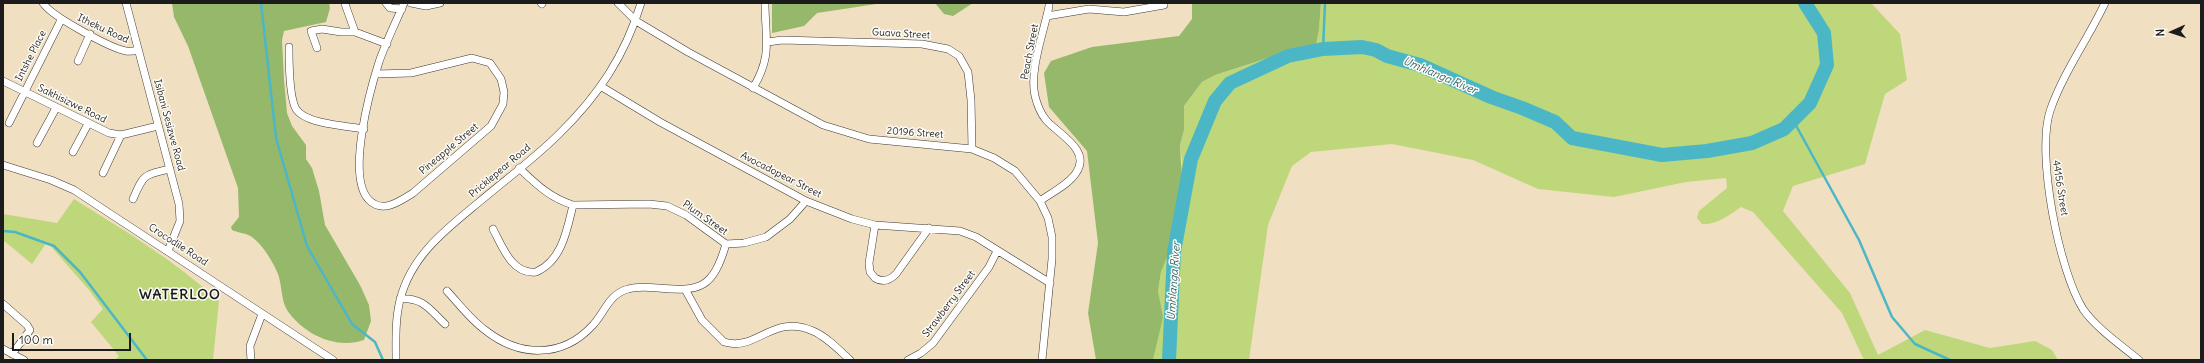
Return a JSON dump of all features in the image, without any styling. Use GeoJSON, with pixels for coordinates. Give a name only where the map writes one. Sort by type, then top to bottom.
{"type":"FeatureCollection","features":[{"type":"Feature","properties":{"kind":"street","name":"Itheku Road"},"geometry":{"type":"LineString","coordinates":[[43,3],[61,20],[123,50],[138,50]]}},
{"type":"Feature","properties":{"kind":"street","name":"Isibani Sesizwe Road"},"geometry":{"type":"LineString","coordinates":[[126,3],[181,214],[178,231],[168,251]]}},
{"type":"Feature","properties":{"kind":"street"},"geometry":{"type":"LineString","coordinates":[[386,3],[390,8],[391,6],[403,6]]}},
{"type":"Feature","properties":{"kind":"street"},"geometry":{"type":"LineString","coordinates":[[411,3],[426,6],[440,3]]}},
{"type":"Feature","properties":{"kind":"street","name":"20196 Street"},"geometry":{"type":"LineString","coordinates":[[618,3],[636,21],[753,88],[823,125],[851,135],[890,142],[972,149],[994,158],[1015,171],[1040,201],[1048,218],[1052,237],[1050,283],[1042,360]]}},
{"type":"Feature","properties":{"kind":"street","name":"Pricklepear Road"},"geometry":{"type":"LineString","coordinates":[[396,360],[396,330],[400,299],[414,267],[436,237],[558,135],[602,87],[622,52],[636,21],[641,3]]}},
{"type":"Feature","properties":{"kind":"street","name":"44156 Street"},"geometry":{"type":"LineString","coordinates":[[2105,3],[2057,94],[2052,107],[2046,130],[2046,167],[2049,193],[2058,237],[2077,300],[2084,311],[2139,360]]}},
{"type":"Feature","properties":{"kind":"street"},"geometry":{"type":"LineString","coordinates":[[345,4],[355,32]]}},
{"type":"Feature","properties":{"kind":"street","name":"Peach Street"},"geometry":{"type":"LineString","coordinates":[[1047,16],[1089,9],[1124,12],[1164,5]]}},
{"type":"Feature","properties":{"kind":"street","name":"Pineapple Street"},"geometry":{"type":"LineString","coordinates":[[376,74],[410,73],[459,59],[477,58],[490,63],[498,72],[503,85],[503,104],[491,126],[413,193],[401,201],[386,206],[380,206],[371,202],[363,191],[360,162],[368,104],[376,74],[403,6]]}},
{"type":"Feature","properties":{"kind":"street","name":"Peach Street"},"geometry":{"type":"LineString","coordinates":[[1040,201],[1072,178],[1080,163],[1078,151],[1074,145],[1045,119],[1035,97],[1034,79],[1049,6]]}},
{"type":"Feature","properties":{"kind":"street"},"geometry":{"type":"LineString","coordinates":[[753,88],[764,66],[768,42],[765,7]]}},
{"type":"Feature","properties":{"kind":"street","name":"Intshe Place"},"geometry":{"type":"LineString","coordinates":[[9,123],[23,92],[61,20]]}},
{"type":"Feature","properties":{"kind":"street"},"geometry":{"type":"LineString","coordinates":[[317,48],[311,31],[322,29],[341,32],[355,32],[387,44]]}},
{"type":"Feature","properties":{"kind":"street"},"geometry":{"type":"LineString","coordinates":[[78,61],[90,34]]}},
{"type":"Feature","properties":{"kind":"street","name":"Guava Street"},"geometry":{"type":"LineString","coordinates":[[768,42],[782,40],[916,43],[948,49],[959,56],[968,72],[972,100],[972,149]]}},
{"type":"Feature","properties":{"kind":"street"},"geometry":{"type":"LineString","coordinates":[[289,46],[292,91],[296,109],[307,118],[364,128]]}},
{"type":"Feature","properties":{"kind":"street","name":"Sakhisizwe Road"},"geometry":{"type":"LineString","coordinates":[[3,82],[109,133],[121,135],[158,126]]}},
{"type":"Feature","properties":{"kind":"street","name":"Avocadopear Street"},"geometry":{"type":"LineString","coordinates":[[602,87],[660,122],[806,201],[852,219],[875,225],[960,231],[976,237],[1050,283]]}},
{"type":"Feature","properties":{"kind":"street"},"geometry":{"type":"LineString","coordinates":[[37,143],[56,108]]}},
{"type":"Feature","properties":{"kind":"street"},"geometry":{"type":"LineString","coordinates":[[73,152],[88,124]]}},
{"type":"Feature","properties":{"kind":"street"},"geometry":{"type":"LineString","coordinates":[[104,173],[121,135]]}},
{"type":"Feature","properties":{"kind":"street","name":"Crocodile Road"},"geometry":{"type":"LineString","coordinates":[[3,165],[51,180],[74,190],[333,360]]}},
{"type":"Feature","properties":{"kind":"street","name":"Plum Street"},"geometry":{"type":"LineString","coordinates":[[518,168],[546,194],[573,205],[649,204],[667,206],[686,215],[726,244],[744,243],[766,237],[790,219],[806,201]]}},
{"type":"Feature","properties":{"kind":"street"},"geometry":{"type":"LineString","coordinates":[[133,199],[141,182],[147,174],[170,169]]}},
{"type":"Feature","properties":{"kind":"street"},"geometry":{"type":"LineString","coordinates":[[493,229],[512,262],[521,269],[536,272],[551,261],[563,243],[573,205]]}},
{"type":"Feature","properties":{"kind":"street"},"geometry":{"type":"LineString","coordinates":[[875,225],[869,268],[874,278],[882,281],[891,278],[896,274],[929,228]]}},
{"type":"Feature","properties":{"kind":"street"},"geometry":{"type":"LineString","coordinates":[[447,291],[483,330],[499,340],[515,347],[545,352],[558,349],[582,336],[594,324],[613,297],[622,291],[639,287],[686,291],[701,285],[714,275],[726,244]]}},
{"type":"Feature","properties":{"kind":"street","name":"Strawberry Street"},"geometry":{"type":"LineString","coordinates":[[908,360],[921,353],[933,343],[989,267],[997,251]]}},
{"type":"Feature","properties":{"kind":"street"},"geometry":{"type":"LineString","coordinates":[[686,291],[702,320],[724,342],[744,343],[780,327],[800,327],[820,335],[850,360]]}},
{"type":"Feature","properties":{"kind":"street"},"geometry":{"type":"LineString","coordinates":[[400,299],[412,298],[421,301],[445,324]]}},
{"type":"Feature","properties":{"kind":"street"},"geometry":{"type":"LineString","coordinates":[[3,304],[27,325],[30,330],[12,354]]}},
{"type":"Feature","properties":{"kind":"street"},"geometry":{"type":"LineString","coordinates":[[251,360],[250,346],[262,314]]}},
{"type":"Feature","properties":{"kind":"street"},"geometry":{"type":"LineString","coordinates":[[3,349],[24,360]]}},
{"type":"Feature","properties":{"kind":"green space"},"geometry":{"type":"Polygon","coordinates":[[[172,3],[329,3],[330,8],[326,22],[284,31],[282,40],[287,113],[292,126],[306,145],[306,159],[312,168],[319,191],[325,225],[360,285],[369,305],[371,321],[364,340],[353,343],[332,341],[311,333],[302,326],[294,319],[285,306],[278,274],[264,249],[250,236],[232,230],[231,227],[239,217],[238,188],[188,46],[174,17],[172,3]]]}},
{"type":"Feature","properties":{"kind":"green space"},"geometry":{"type":"Polygon","coordinates":[[[772,3],[883,3],[817,13],[804,26],[772,33],[772,3]]]}},
{"type":"Feature","properties":{"kind":"green space"},"geometry":{"type":"Polygon","coordinates":[[[935,3],[973,3],[953,16],[944,14],[935,3]]]}},
{"type":"Feature","properties":{"kind":"green space"},"geometry":{"type":"Polygon","coordinates":[[[1192,3],[1321,3],[1316,44],[1304,50],[1293,50],[1215,75],[1202,82],[1184,106],[1184,130],[1180,145],[1182,182],[1169,252],[1161,272],[1158,291],[1163,317],[1153,360],[1096,360],[1088,313],[1098,243],[1087,151],[1049,107],[1044,73],[1051,61],[1092,47],[1179,36],[1192,19],[1192,3]]]}},
{"type":"Feature","properties":{"kind":"green space"},"geometry":{"type":"Polygon","coordinates":[[[1321,3],[1871,3],[1900,34],[1907,80],[1885,94],[1865,164],[1793,186],[1783,211],[1850,293],[1878,355],[1925,330],[1990,348],[2035,341],[2052,350],[2058,360],[1864,360],[1842,313],[1753,212],[1741,207],[1723,219],[1707,224],[1702,224],[1697,218],[1699,211],[1727,188],[1726,178],[1686,182],[1614,197],[1538,189],[1473,160],[1392,144],[1311,152],[1292,166],[1268,225],[1249,360],[1153,360],[1162,317],[1158,291],[1161,272],[1169,251],[1182,162],[1180,145],[1184,130],[1184,106],[1202,82],[1215,75],[1293,50],[1304,50],[1319,29],[1321,3]]]}},
{"type":"Feature","properties":{"kind":"green space"},"geometry":{"type":"Polygon","coordinates":[[[74,199],[167,259],[219,301],[213,360],[115,360],[119,356],[91,322],[103,309],[89,290],[47,242],[32,264],[3,240],[3,214],[57,223],[74,199]]]}},
{"type":"Feature","properties":{"kind":"waterway"},"geometry":{"type":"LineString","coordinates":[[261,3],[276,138],[307,246],[352,324],[375,342],[383,360]]}},
{"type":"Feature","properties":{"kind":"waterway"},"geometry":{"type":"LineString","coordinates":[[1323,49],[1325,3]]}},
{"type":"Feature","properties":{"kind":"waterway","name":"Umhlanga River"},"geometry":{"type":"LineString","coordinates":[[1169,360],[1174,252],[1191,159],[1215,101],[1230,83],[1288,56],[1323,49],[1362,47],[1376,50],[1387,56],[1420,65],[1491,97],[1555,122],[1572,138],[1662,155],[1707,151],[1752,143],[1784,129],[1810,103],[1827,65],[1824,33],[1805,3]]}},
{"type":"Feature","properties":{"kind":"waterway"},"geometry":{"type":"LineString","coordinates":[[1793,120],[1859,240],[1892,317],[1915,344],[1950,360]]}},
{"type":"Feature","properties":{"kind":"waterway"},"geometry":{"type":"LineString","coordinates":[[3,231],[15,232],[54,246],[80,272],[147,360]]}},
{"type":"Feature","properties":{"kind":"district","name":"WATERLOO"},"geometry":{"type":"Point","coordinates":[180,295]}}]}
